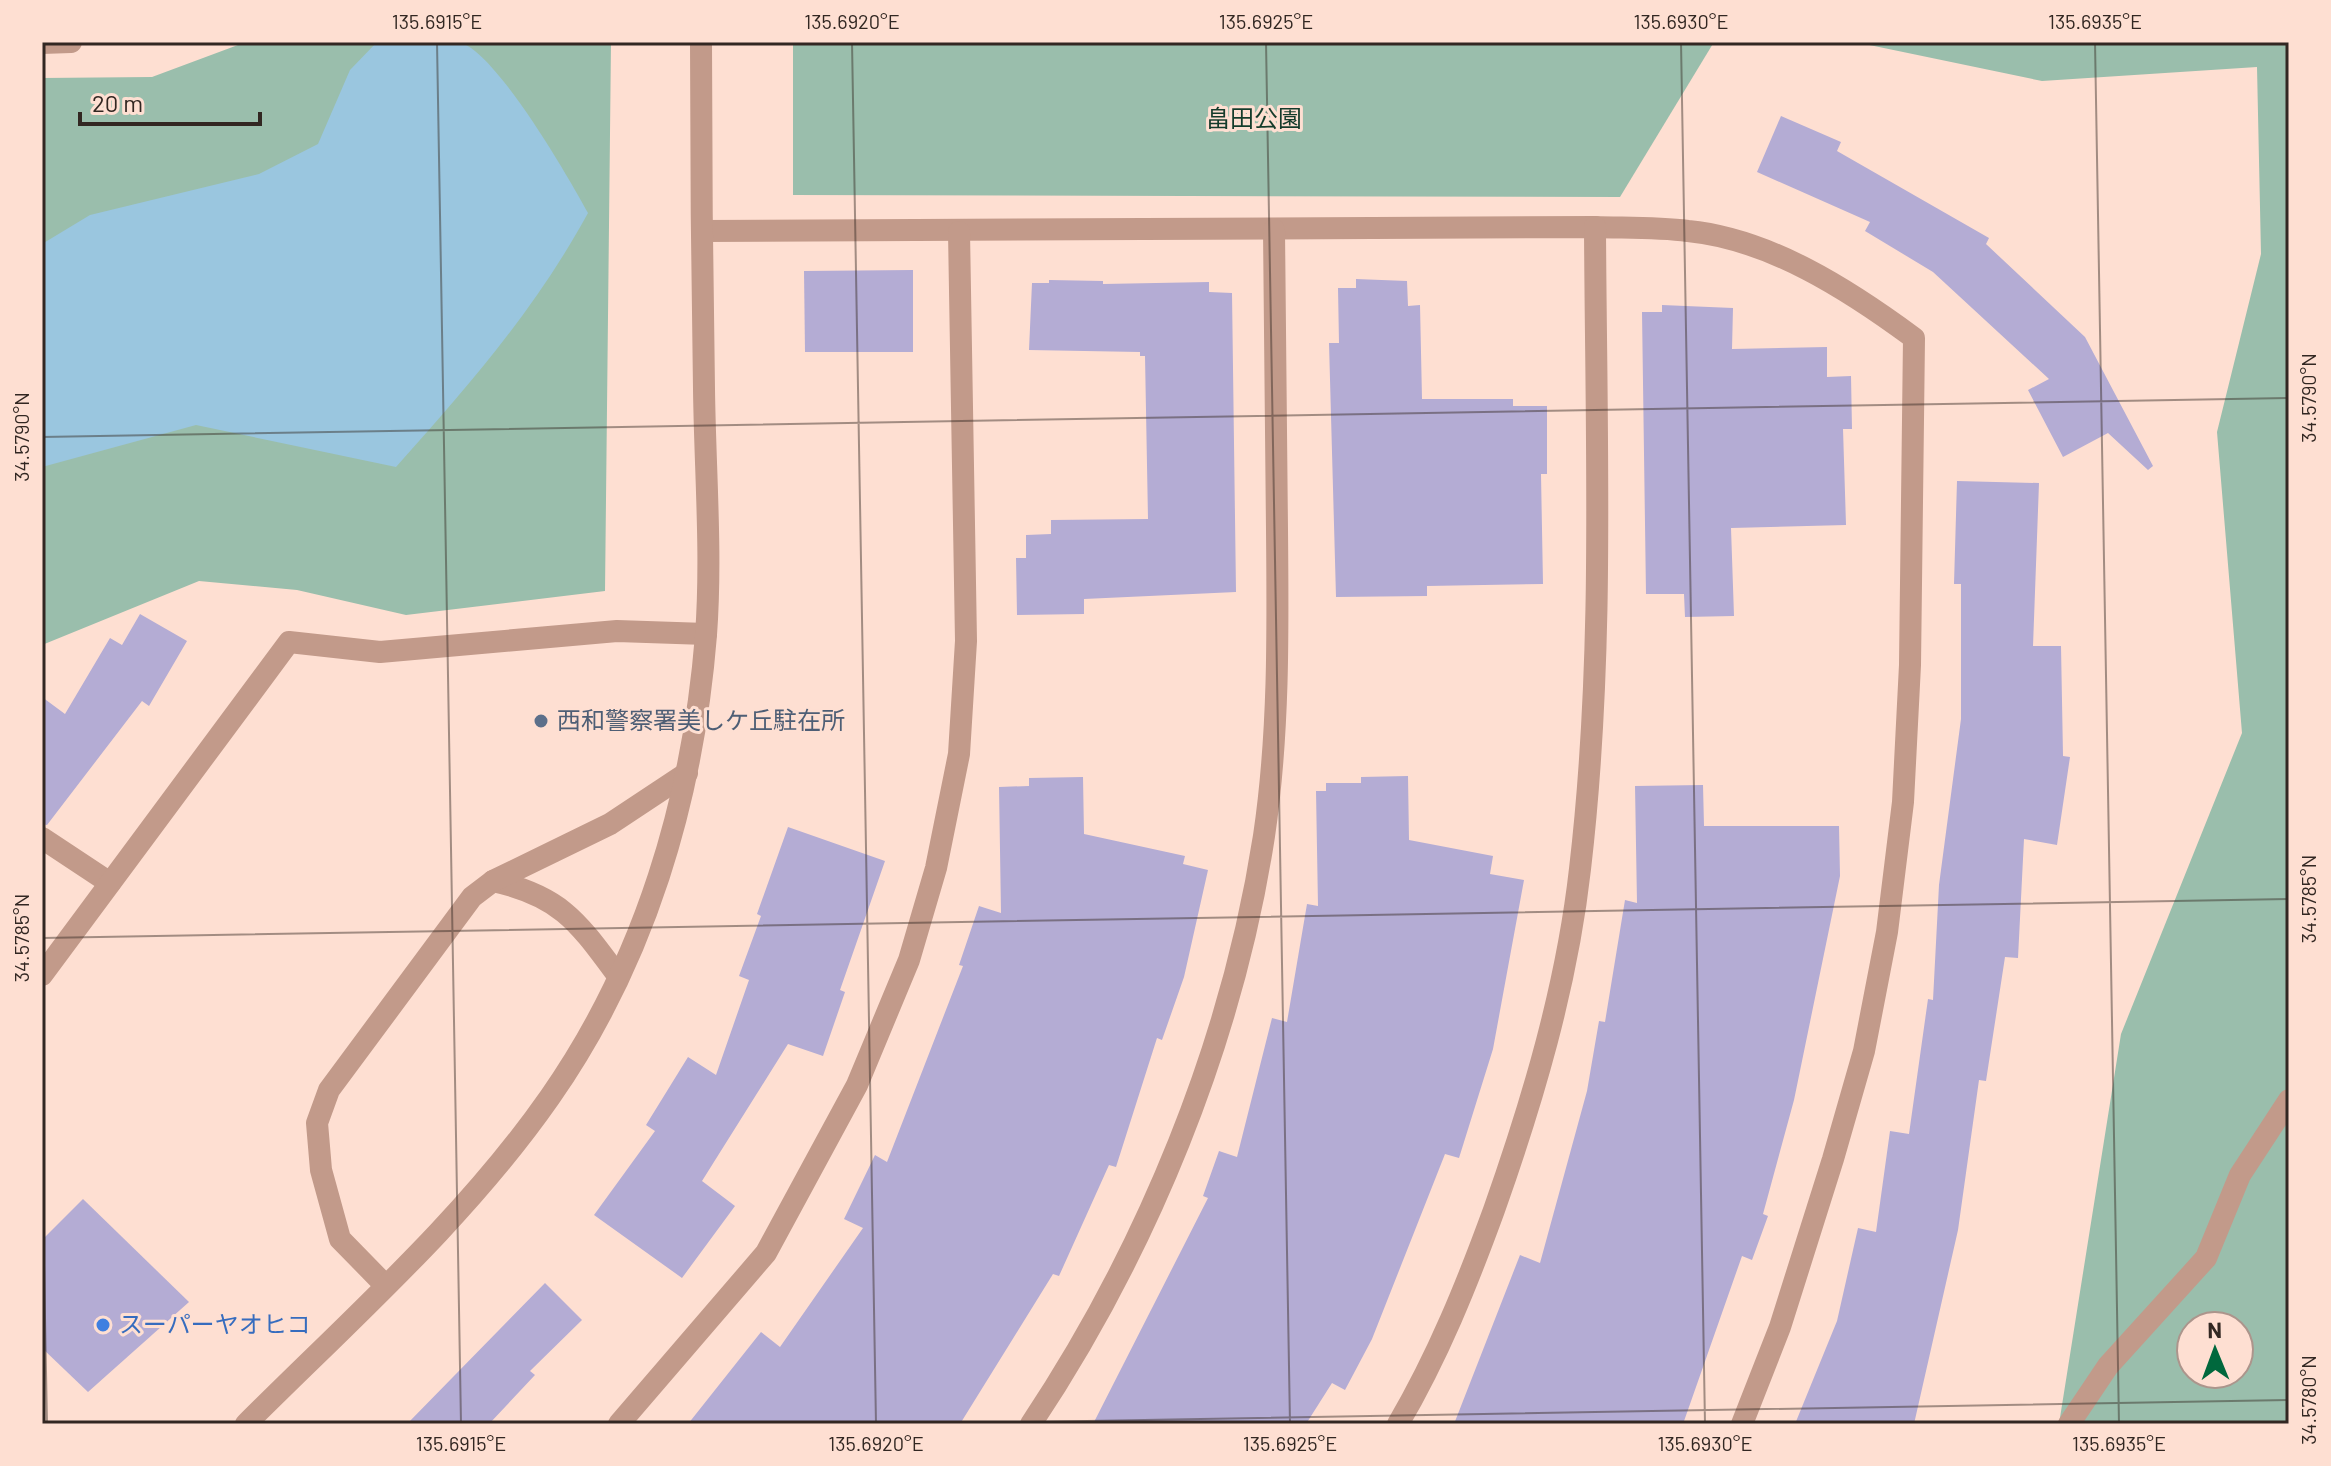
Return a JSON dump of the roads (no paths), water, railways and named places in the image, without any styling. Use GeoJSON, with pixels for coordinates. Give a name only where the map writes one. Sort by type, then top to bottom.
{"type":"FeatureCollection","features":[{"type":"Feature","properties":{"kind":"street"},"geometry":{"type":"LineString","coordinates":[[42,43],[71,42]]}},
{"type":"Feature","properties":{"kind":"street"},"geometry":{"type":"LineString","coordinates":[[246,1424],[462,1207],[517,1142],[582,1046],[644,922],[665,862],[687,773],[706,634],[701,42]]}},
{"type":"Feature","properties":{"kind":"street"},"geometry":{"type":"LineString","coordinates":[[702,231],[1595,227],[1690,231],[1738,242],[1831,282],[1914,338],[1910,665],[1903,802],[1887,932],[1864,1051],[1833,1159],[1772,1352],[1742,1424]]}},
{"type":"Feature","properties":{"kind":"street"},"geometry":{"type":"LineString","coordinates":[[1398,1424],[1472,1275],[1513,1157],[1542,1060],[1577,886],[1592,739],[1597,625],[1595,227]]}},
{"type":"Feature","properties":{"kind":"street"},"geometry":{"type":"LineString","coordinates":[[1031,1424],[1071,1363],[1174,1154],[1213,1047],[1235,967],[1263,836],[1275,716],[1274,230]]}},
{"type":"Feature","properties":{"kind":"street"},"geometry":{"type":"LineString","coordinates":[[619,1424],[766,1253],[857,1085],[909,960],[936,868],[959,754],[966,641],[959,232]]}},
{"type":"Feature","properties":{"kind":"street"},"geometry":{"type":"LineString","coordinates":[[42,975],[289,642],[380,652],[617,631],[706,634]]}},
{"type":"Feature","properties":{"kind":"street"},"geometry":{"type":"LineString","coordinates":[[385,1285],[340,1239],[321,1170],[317,1123],[329,1090],[472,897],[493,881],[610,824],[687,773]]}},
{"type":"Feature","properties":{"kind":"street"},"geometry":{"type":"LineString","coordinates":[[42,838],[110,883]]}},
{"type":"Feature","properties":{"kind":"street"},"geometry":{"type":"LineString","coordinates":[[493,881],[531,889],[560,907],[584,931],[618,976]]}},
{"type":"Feature","properties":{"kind":"street"},"geometry":{"type":"LineString","coordinates":[[2069,1424],[2108,1366],[2206,1258],[2240,1175],[2289,1100]]}},
{"type":"Feature","properties":{"kind":"water"},"geometry":{"type":"Polygon","coordinates":[[[448,41],[458,42],[473,50],[510,90],[565,172],[588,213],[546,282],[500,346],[396,467],[196,425],[42,467],[42,244],[90,215],[259,174],[318,144],[350,70],[377,42],[448,41]]]}},
{"type":"Feature","properties":{"kind":"place","name":"西和警察署美しケ丘駐在所"},"geometry":{"type":"Point","coordinates":[541,721]}},
{"type":"Feature","properties":{"kind":"place","name":"スーパーヤオヒコ"},"geometry":{"type":"Point","coordinates":[103,1325]}},
{"type":"Feature","properties":{"kind":"park label","name":"畠田公園"},"geometry":{"type":"Point","coordinates":[1254,119]}}]}
